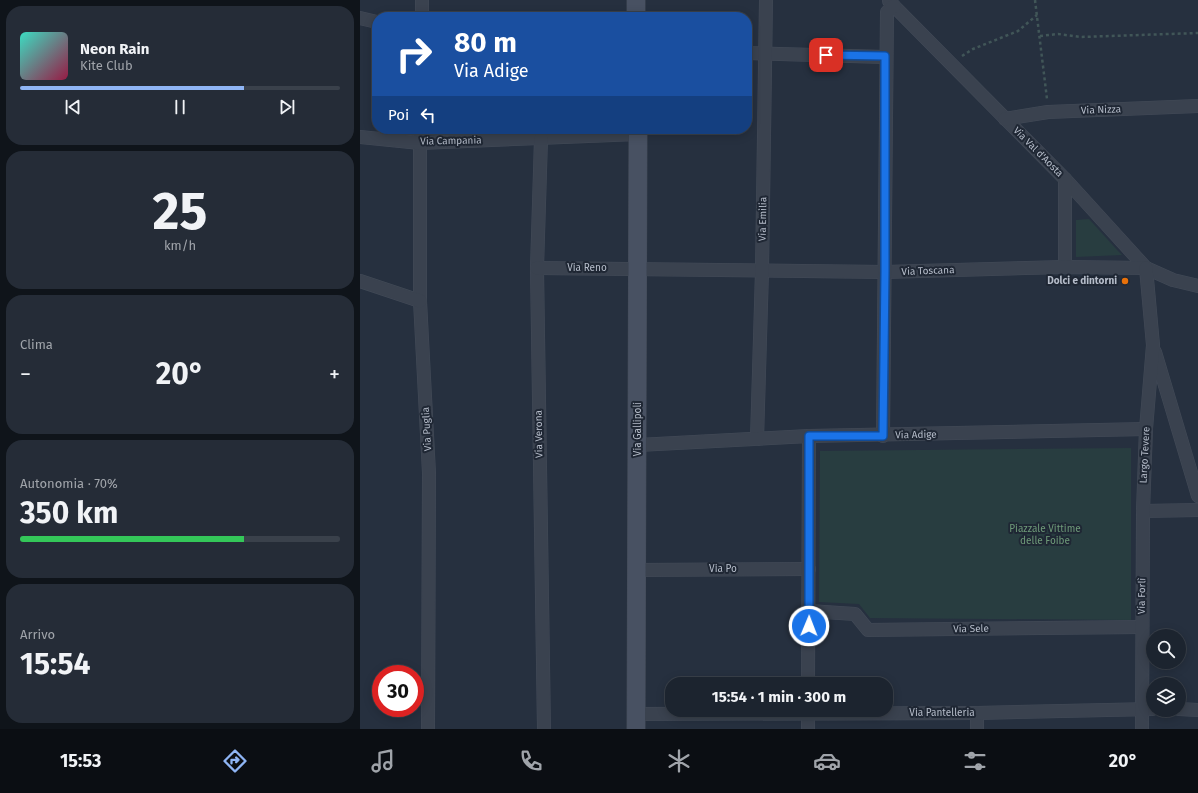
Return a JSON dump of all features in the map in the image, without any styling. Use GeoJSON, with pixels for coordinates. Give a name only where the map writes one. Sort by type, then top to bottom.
{"type":"FeatureCollection","features":[{"type":"Feature","properties":{"kind":"main road"},"geometry":{"type":"LineString","coordinates":[[636,0],[636,12]]}},
{"type":"Feature","properties":{"kind":"main road","name":"Via Gallipoli"},"geometry":{"type":"LineString","coordinates":[[636,721],[638,570],[638,134]]}},
{"type":"Feature","properties":{"kind":"street"},"geometry":{"type":"LineString","coordinates":[[422,0],[422,12]]}},
{"type":"Feature","properties":{"kind":"street","name":"Via Emilia"},"geometry":{"type":"LineString","coordinates":[[757,439],[762,271],[766,0]]}},
{"type":"Feature","properties":{"kind":"street"},"geometry":{"type":"LineString","coordinates":[[883,436],[885,56],[887,12],[890,3]]}},
{"type":"Feature","properties":{"kind":"street","name":"Via Val d'Aosta"},"geometry":{"type":"LineString","coordinates":[[890,3],[1065,179],[1146,268],[1173,280],[1198,286]]}},
{"type":"Feature","properties":{"kind":"street"},"geometry":{"type":"LineString","coordinates":[[360,18],[372,21]]}},
{"type":"Feature","properties":{"kind":"street"},"geometry":{"type":"LineString","coordinates":[[752,53],[885,56]]}},
{"type":"Feature","properties":{"kind":"street","name":"Via Nizza"},"geometry":{"type":"LineString","coordinates":[[1005,119],[1048,112],[1198,106]]}},
{"type":"Feature","properties":{"kind":"street","name":"Via Puglia"},"geometry":{"type":"LineString","coordinates":[[420,134],[420,301],[429,473],[428,729]]}},
{"type":"Feature","properties":{"kind":"street","name":"Via Campania"},"geometry":{"type":"LineString","coordinates":[[360,137],[420,143],[541,139],[610,134]]}},
{"type":"Feature","properties":{"kind":"street","name":"Via Verona"},"geometry":{"type":"LineString","coordinates":[[541,139],[537,268],[544,729]]}},
{"type":"Feature","properties":{"kind":"street"},"geometry":{"type":"LineString","coordinates":[[1065,179],[1065,267]]}},
{"type":"Feature","properties":{"kind":"street","name":"Via Toscana"},"geometry":{"type":"LineString","coordinates":[[638,268],[885,272],[1065,267],[1146,268]]}},
{"type":"Feature","properties":{"kind":"street","name":"Via Reno"},"geometry":{"type":"LineString","coordinates":[[537,268],[638,268]]}},
{"type":"Feature","properties":{"kind":"street","name":"Largo Tevere"},"geometry":{"type":"LineString","coordinates":[[1143,511],[1146,429],[1153,345],[1146,268]]}},
{"type":"Feature","properties":{"kind":"street"},"geometry":{"type":"LineString","coordinates":[[360,281],[420,301]]}},
{"type":"Feature","properties":{"kind":"street","name":"Largo Tevere"},"geometry":{"type":"LineString","coordinates":[[1153,345],[1198,496]]}},
{"type":"Feature","properties":{"kind":"street","name":"Via Adige"},"geometry":{"type":"LineString","coordinates":[[638,445],[809,436],[883,436],[1146,429]]}},
{"type":"Feature","properties":{"kind":"street"},"geometry":{"type":"LineString","coordinates":[[808,677],[809,436]]}},
{"type":"Feature","properties":{"kind":"street"},"geometry":{"type":"LineString","coordinates":[[1143,511],[1198,510]]}},
{"type":"Feature","properties":{"kind":"street","name":"Via Forlì"},"geometry":{"type":"LineString","coordinates":[[1143,511],[1141,627],[1146,686]]}},
{"type":"Feature","properties":{"kind":"street","name":"Via Po"},"geometry":{"type":"LineString","coordinates":[[638,570],[809,569]]}},
{"type":"Feature","properties":{"kind":"street","name":"Via Sele"},"geometry":{"type":"LineString","coordinates":[[809,611],[855,614],[868,630],[1141,627]]}},
{"type":"Feature","properties":{"kind":"street","name":"Via Pantelleria"},"geometry":{"type":"LineString","coordinates":[[893,713],[977,714],[1146,709]]}},
{"type":"Feature","properties":{"kind":"street"},"geometry":{"type":"LineString","coordinates":[[1186,709],[1198,710]]}},
{"type":"Feature","properties":{"kind":"street"},"geometry":{"type":"LineString","coordinates":[[977,714],[977,729]]}},
{"type":"Feature","properties":{"kind":"street","name":"Via Forlì"},"geometry":{"type":"LineString","coordinates":[[1142,729],[1146,716]]}},
{"type":"Feature","properties":{"kind":"street","name":"Via Pantelleria"},"geometry":{"type":"LineString","coordinates":[[636,721],[712,717]]}},
{"type":"Feature","properties":{"kind":"street"},"geometry":{"type":"LineString","coordinates":[[808,717],[808,729]]}},
{"type":"Feature","properties":{"kind":"path"},"geometry":{"type":"LineString","coordinates":[[1035,0],[1048,112]]}},
{"type":"Feature","properties":{"kind":"path"},"geometry":{"type":"LineString","coordinates":[[949,63],[973,49],[1018,31],[1037,15]]}},
{"type":"Feature","properties":{"kind":"path"},"geometry":{"type":"LineString","coordinates":[[1040,36],[1053,34],[1081,37],[1198,33]]}},
{"type":"Feature","properties":{"kind":"green space"},"geometry":{"type":"Polygon","coordinates":[[[1089,219],[1122,255],[1076,257],[1076,220],[1089,219]]]}},
{"type":"Feature","properties":{"kind":"green space","name":"Piazzale Vittime delle Foibe"},"geometry":{"type":"Polygon","coordinates":[[[1131,448],[1131,620],[870,618],[859,604],[819,602],[820,451],[1131,448]]]}},
{"type":"Feature","properties":{"kind":"place","name":"Dolci e dintorni"},"geometry":{"type":"Point","coordinates":[1125,281]}},
{"type":"Feature","properties":{"kind":"route"},"geometry":{"type":"LineString","coordinates":[[809,626],[809,436],[883,436],[885,56],[826,55]]}}]}
